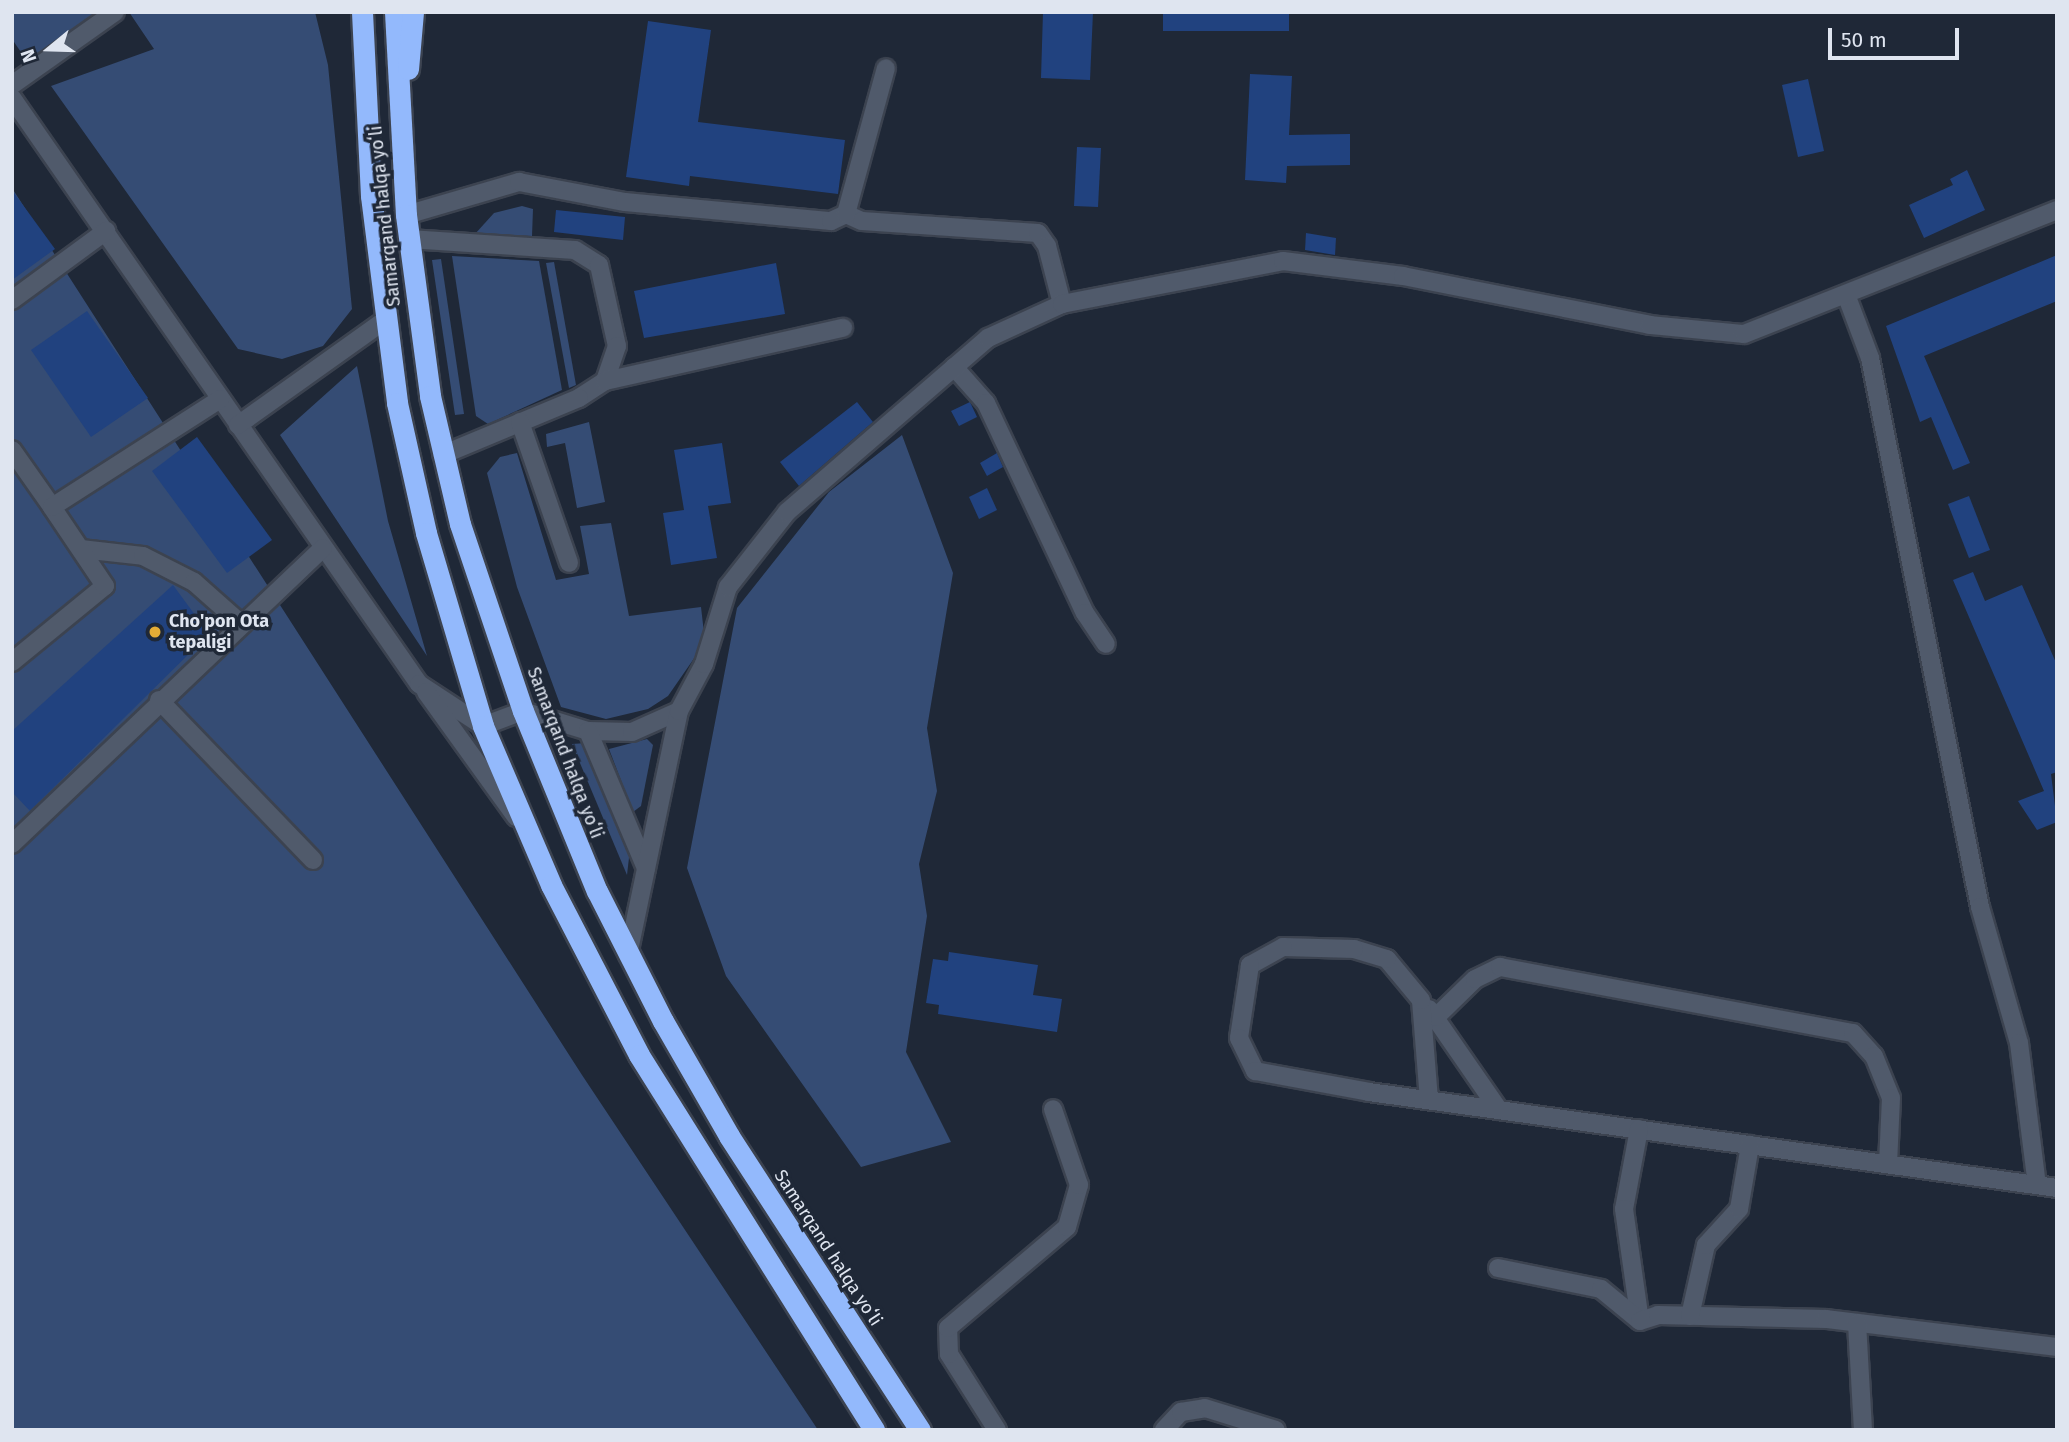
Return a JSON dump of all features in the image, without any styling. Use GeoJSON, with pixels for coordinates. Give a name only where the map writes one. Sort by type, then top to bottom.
{"type":"FeatureCollection","features":[{"type":"Feature","properties":{"kind":"highway"},"geometry":{"type":"LineString","coordinates":[[348,12],[366,139]]}},
{"type":"Feature","properties":{"kind":"highway","name":"Samarqand halqa yoʻli"},"geometry":{"type":"LineString","coordinates":[[362,12],[366,139],[385,320],[420,509],[483,726],[527,832],[639,1055],[874,1430]]}},
{"type":"Feature","properties":{"kind":"highway","name":"Samarqand halqa yoʻli"},"geometry":{"type":"LineString","coordinates":[[395,12],[408,239],[442,455],[523,711],[628,955],[729,1136],[920,1430]]}},
{"type":"Feature","properties":{"kind":"highway"},"geometry":{"type":"LineString","coordinates":[[406,215],[413,12]]}},
{"type":"Feature","properties":{"kind":"street"},"geometry":{"type":"LineString","coordinates":[[12,85],[110,14]]}},
{"type":"Feature","properties":{"kind":"street"},"geometry":{"type":"LineString","coordinates":[[846,214],[886,68]]}},
{"type":"Feature","properties":{"kind":"street"},"geometry":{"type":"LineString","coordinates":[[12,98],[323,548],[527,832]]}},
{"type":"Feature","properties":{"kind":"street"},"geometry":{"type":"LineString","coordinates":[[406,215],[519,182],[625,202],[831,221],[846,214],[862,221],[1038,233],[1047,246],[1062,304]]}},
{"type":"Feature","properties":{"kind":"street"},"geometry":{"type":"LineString","coordinates":[[628,955],[679,711],[704,664],[728,587],[787,512],[988,338],[1062,304],[1283,261],[1403,276],[1650,325],[1744,334],[1847,297],[2057,210]]}},
{"type":"Feature","properties":{"kind":"street"},"geometry":{"type":"LineString","coordinates":[[12,300],[106,231]]}},
{"type":"Feature","properties":{"kind":"street"},"geometry":{"type":"LineString","coordinates":[[408,239],[575,250],[599,265],[617,346],[605,381]]}},
{"type":"Feature","properties":{"kind":"street"},"geometry":{"type":"LineString","coordinates":[[1847,297],[1870,358],[1980,907],[2019,1043],[2037,1185]]}},
{"type":"Feature","properties":{"kind":"street"},"geometry":{"type":"LineString","coordinates":[[238,425],[385,320]]}},
{"type":"Feature","properties":{"kind":"street"},"geometry":{"type":"LineString","coordinates":[[442,455],[520,422],[605,381],[844,328]]}},
{"type":"Feature","properties":{"kind":"street"},"geometry":{"type":"LineString","coordinates":[[954,367],[986,403],[1085,613],[1106,643]]}},
{"type":"Feature","properties":{"kind":"street"},"geometry":{"type":"LineString","coordinates":[[52,507],[220,399]]}},
{"type":"Feature","properties":{"kind":"street"},"geometry":{"type":"LineString","coordinates":[[520,422],[569,563]]}},
{"type":"Feature","properties":{"kind":"street"},"geometry":{"type":"LineString","coordinates":[[12,450],[106,586],[12,662]]}},
{"type":"Feature","properties":{"kind":"street"},"geometry":{"type":"LineString","coordinates":[[12,844],[239,622],[323,548]]}},
{"type":"Feature","properties":{"kind":"street"},"geometry":{"type":"LineString","coordinates":[[81,549],[143,556],[194,582],[239,622]]}},
{"type":"Feature","properties":{"kind":"street"},"geometry":{"type":"LineString","coordinates":[[419,684],[483,726],[523,711],[588,731],[632,732],[679,711]]}},
{"type":"Feature","properties":{"kind":"street"},"geometry":{"type":"LineString","coordinates":[[159,699],[313,860]]}},
{"type":"Feature","properties":{"kind":"street"},"geometry":{"type":"LineString","coordinates":[[588,731],[646,868]]}},
{"type":"Feature","properties":{"kind":"street"},"geometry":{"type":"LineString","coordinates":[[1499,1110],[1436,1017],[1387,959],[1354,949],[1283,947],[1250,965],[1239,1038],[1255,1071],[1429,1100],[1499,1110],[1639,1129],[2057,1188]]}},
{"type":"Feature","properties":{"kind":"street"},"geometry":{"type":"LineString","coordinates":[[1436,1017],[1475,979],[1500,967],[1853,1033],[1874,1056],[1891,1098],[1888,1164]]}},
{"type":"Feature","properties":{"kind":"street"},"geometry":{"type":"LineString","coordinates":[[1421,1000],[1429,1100]]}},
{"type":"Feature","properties":{"kind":"street"},"geometry":{"type":"LineString","coordinates":[[997,1430],[949,1354],[948,1328],[1067,1227],[1079,1185],[1053,1109]]}},
{"type":"Feature","properties":{"kind":"street"},"geometry":{"type":"LineString","coordinates":[[1639,1129],[1624,1209],[1640,1321]]}},
{"type":"Feature","properties":{"kind":"street"},"geometry":{"type":"LineString","coordinates":[[1690,1315],[1706,1245],[1739,1209],[1750,1145]]}},
{"type":"Feature","properties":{"kind":"street"},"geometry":{"type":"LineString","coordinates":[[1498,1268],[1601,1289],[1640,1321],[1690,1315],[1857,1323],[2057,1347]]}},
{"type":"Feature","properties":{"kind":"street"},"geometry":{"type":"LineString","coordinates":[[1857,1323],[1863,1430]]}},
{"type":"Feature","properties":{"kind":"street"},"geometry":{"type":"LineString","coordinates":[[1164,1430],[1181,1412],[1205,1408],[1276,1430]]}},
{"type":"Feature","properties":{"kind":"shaded area"},"geometry":{"type":"Polygon","coordinates":[[[12,12],[97,12],[99,15],[29,64],[12,39],[12,12]]]}},
{"type":"Feature","properties":{"kind":"shaded area"},"geometry":{"type":"Polygon","coordinates":[[[129,12],[315,12],[328,65],[352,309],[323,346],[282,359],[238,349],[51,86],[154,49],[129,12]]]}},
{"type":"Feature","properties":{"kind":"shaded area","name":"Cho'pon Ota tepaligi"},"geometry":{"type":"Polygon","coordinates":[[[12,188],[582,1075],[818,1430],[12,1430],[12,188]]]}},
{"type":"Feature","properties":{"kind":"shaded area"},"geometry":{"type":"Polygon","coordinates":[[[522,206],[533,209],[532,236],[475,234],[494,213],[522,206]]]}},
{"type":"Feature","properties":{"kind":"shaded area"},"geometry":{"type":"Polygon","coordinates":[[[452,256],[539,261],[562,390],[488,424],[476,416],[452,256]]]}},
{"type":"Feature","properties":{"kind":"shaded area"},"geometry":{"type":"Polygon","coordinates":[[[441,259],[464,414],[455,415],[432,260],[441,259]]]}},
{"type":"Feature","properties":{"kind":"shaded area"},"geometry":{"type":"Polygon","coordinates":[[[554,262],[576,385],[569,388],[546,263],[554,262]]]}},
{"type":"Feature","properties":{"kind":"shaded area"},"geometry":{"type":"Polygon","coordinates":[[[357,366],[388,521],[427,656],[280,435],[357,366]]]}},
{"type":"Feature","properties":{"kind":"shaded area"},"geometry":{"type":"Polygon","coordinates":[[[589,422],[605,502],[577,508],[565,443],[547,447],[546,434],[589,422]]]}},
{"type":"Feature","properties":{"kind":"shaded area"},"geometry":{"type":"Polygon","coordinates":[[[902,435],[953,573],[927,728],[937,791],[919,864],[927,916],[906,1052],[951,1142],[861,1167],[726,976],[687,868],[737,608],[829,492],[902,435]]]}},
{"type":"Feature","properties":{"kind":"shaded area"},"geometry":{"type":"Polygon","coordinates":[[[517,453],[556,580],[589,574],[580,526],[611,523],[629,616],[701,607],[704,633],[695,657],[668,696],[648,709],[606,719],[561,707],[517,587],[487,473],[500,457],[517,453]]]}},
{"type":"Feature","properties":{"kind":"shaded area"},"geometry":{"type":"Polygon","coordinates":[[[647,739],[653,745],[641,806],[633,812],[609,749],[647,739]]]}},
{"type":"Feature","properties":{"kind":"shaded area"},"geometry":{"type":"Polygon","coordinates":[[[586,743],[630,849],[627,875],[572,744],[586,743]]]}},
{"type":"Feature","properties":{"kind":"building"},"geometry":{"type":"Polygon","coordinates":[[[1043,12],[1093,12],[1090,80],[1041,78],[1043,12]]]}},
{"type":"Feature","properties":{"kind":"building"},"geometry":{"type":"Polygon","coordinates":[[[1163,12],[1289,12],[1289,31],[1163,31],[1163,12]]]}},
{"type":"Feature","properties":{"kind":"building"},"geometry":{"type":"Polygon","coordinates":[[[648,21],[711,30],[698,122],[845,140],[838,194],[690,176],[689,186],[626,177],[648,21]]]}},
{"type":"Feature","properties":{"kind":"building"},"geometry":{"type":"Polygon","coordinates":[[[1250,74],[1292,76],[1289,135],[1350,134],[1350,165],[1287,166],[1286,183],[1245,180],[1250,74]]]}},
{"type":"Feature","properties":{"kind":"building"},"geometry":{"type":"Polygon","coordinates":[[[1808,79],[1824,151],[1798,157],[1782,85],[1808,79]]]}},
{"type":"Feature","properties":{"kind":"building"},"geometry":{"type":"Polygon","coordinates":[[[1077,147],[1101,148],[1098,207],[1074,206],[1077,147]]]}},
{"type":"Feature","properties":{"kind":"building"},"geometry":{"type":"Polygon","coordinates":[[[1967,170],[1985,210],[1924,238],[1909,205],[1953,185],[1950,179],[1967,170]]]}},
{"type":"Feature","properties":{"kind":"building"},"geometry":{"type":"Polygon","coordinates":[[[12,190],[55,249],[12,280],[12,190]]]}},
{"type":"Feature","properties":{"kind":"building"},"geometry":{"type":"Polygon","coordinates":[[[556,210],[625,217],[623,240],[554,232],[556,210]]]}},
{"type":"Feature","properties":{"kind":"building"},"geometry":{"type":"Polygon","coordinates":[[[1306,233],[1336,238],[1335,255],[1305,250],[1306,233]]]}},
{"type":"Feature","properties":{"kind":"building"},"geometry":{"type":"Polygon","coordinates":[[[2057,255],[2057,301],[1924,356],[1970,463],[1953,470],[1931,417],[1920,422],[1886,326],[2057,255]]]}},
{"type":"Feature","properties":{"kind":"building"},"geometry":{"type":"Polygon","coordinates":[[[776,263],[785,314],[644,338],[634,291],[776,263]]]}},
{"type":"Feature","properties":{"kind":"building"},"geometry":{"type":"Polygon","coordinates":[[[87,311],[148,398],[91,437],[31,350],[87,311]]]}},
{"type":"Feature","properties":{"kind":"building"},"geometry":{"type":"Polygon","coordinates":[[[857,402],[873,422],[799,486],[780,462],[857,402]]]}},
{"type":"Feature","properties":{"kind":"building"},"geometry":{"type":"Polygon","coordinates":[[[970,402],[977,417],[959,426],[951,411],[970,402]]]}},
{"type":"Feature","properties":{"kind":"building"},"geometry":{"type":"Polygon","coordinates":[[[197,437],[272,540],[227,573],[152,471],[197,437]]]}},
{"type":"Feature","properties":{"kind":"building"},"geometry":{"type":"Polygon","coordinates":[[[722,443],[731,503],[708,506],[717,558],[671,565],[663,513],[684,510],[674,450],[722,443]]]}},
{"type":"Feature","properties":{"kind":"building"},"geometry":{"type":"Polygon","coordinates":[[[997,453],[1003,467],[987,476],[980,463],[997,453]]]}},
{"type":"Feature","properties":{"kind":"building"},"geometry":{"type":"Polygon","coordinates":[[[987,488],[997,510],[979,519],[969,497],[987,488]]]}},
{"type":"Feature","properties":{"kind":"building"},"geometry":{"type":"Polygon","coordinates":[[[1969,496],[1990,550],[1969,558],[1948,504],[1969,496]]]}},
{"type":"Feature","properties":{"kind":"building"},"geometry":{"type":"Polygon","coordinates":[[[1973,572],[1985,601],[2022,585],[2057,665],[2057,772],[2051,774],[2057,822],[2037,830],[2018,801],[2044,791],[1953,580],[1973,572]]]}},
{"type":"Feature","properties":{"kind":"building"},"geometry":{"type":"Polygon","coordinates":[[[173,585],[209,634],[30,811],[12,792],[12,731],[173,585]]]}},
{"type":"Feature","properties":{"kind":"building"},"geometry":{"type":"Polygon","coordinates":[[[949,952],[1038,965],[1033,995],[1062,999],[1057,1032],[938,1014],[939,1005],[926,1003],[933,959],[948,961],[949,952]]]}},
{"type":"Feature","properties":{"kind":"place","name":"Cho'pon Ota tepaligi"},"geometry":{"type":"Point","coordinates":[155,632]}}]}
